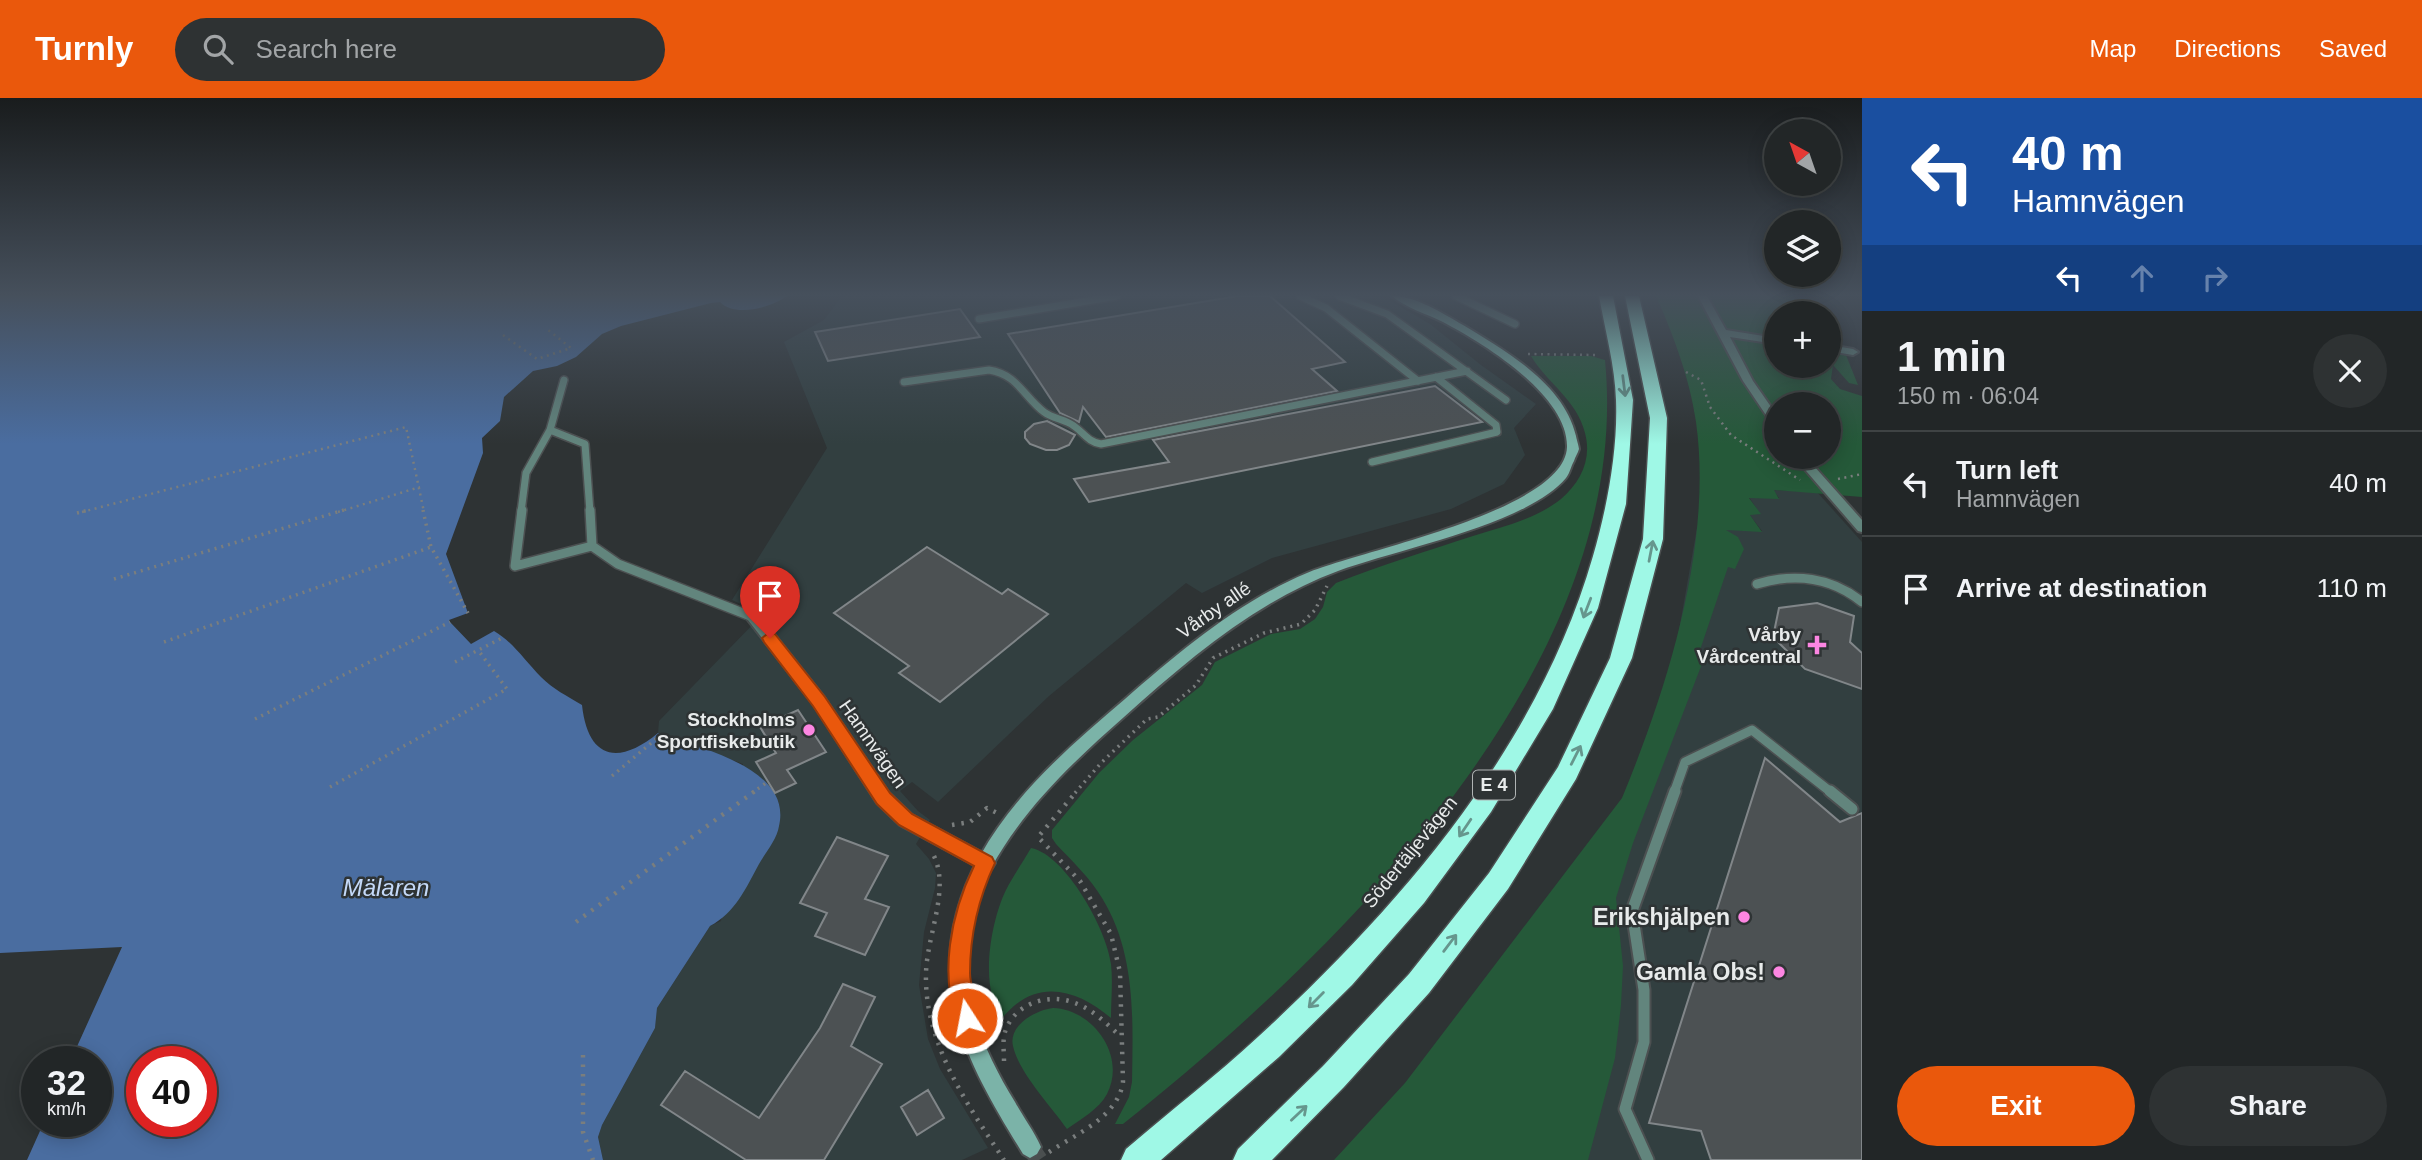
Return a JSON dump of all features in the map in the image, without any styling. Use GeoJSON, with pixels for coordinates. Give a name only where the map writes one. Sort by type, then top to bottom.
{"type":"FeatureCollection","features":[{"type":"Feature","properties":{"kind":"highway","name":"Södertäljevägen"},"geometry":{"type":"LineString","coordinates":[[1137,1160],[1269,1047],[1365,950],[1460,836],[1514,756],[1564,667],[1613,531],[1621,479],[1626,400],[1619,346]]}},
{"type":"Feature","properties":{"kind":"highway"},"geometry":{"type":"LineString","coordinates":[[1249,1160],[1314,1099],[1423,979],[1508,866],[1562,783],[1610,687],[1636,614],[1652,547],[1659,486],[1658,411],[1648,346]]}},
{"type":"Feature","properties":{"kind":"street","name":"Vårby allé"},"geometry":{"type":"LineString","coordinates":[[1038,1151],[983,1060],[962,996],[959,977],[961,938],[976,883],[985,863],[1025,807],[1095,733],[1211,633],[1253,606],[1311,576],[1476,521],[1524,502],[1546,489],[1565,471],[1571,455],[1570,429],[1560,408],[1545,390],[1503,354],[1487,346]]}},
{"type":"Feature","properties":{"kind":"street"},"geometry":{"type":"LineString","coordinates":[[1730,346],[1764,404]]}},
{"type":"Feature","properties":{"kind":"street"},"geometry":{"type":"LineString","coordinates":[[1841,350],[1853,352]]}},
{"type":"Feature","properties":{"kind":"street"},"geometry":{"type":"LineString","coordinates":[[1809,469],[1862,528]]}},
{"type":"Feature","properties":{"kind":"street","name":"Hamnvägen"},"geometry":{"type":"LineString","coordinates":[[753,617],[819,701],[883,799],[906,820],[985,863]]}},
{"type":"Feature","properties":{"kind":"lane"},"geometry":{"type":"LineString","coordinates":[[1373,346],[1418,381]]}},
{"type":"Feature","properties":{"kind":"lane"},"geometry":{"type":"LineString","coordinates":[[1431,346],[1506,400]]}},
{"type":"Feature","properties":{"kind":"lane"},"geometry":{"type":"LineString","coordinates":[[904,382],[989,370],[1003,372],[1014,378],[1043,411],[1073,425],[1090,442],[1101,444],[1467,371]]}},
{"type":"Feature","properties":{"kind":"lane"},"geometry":{"type":"LineString","coordinates":[[1373,462],[1497,432],[1496,425],[1436,377]]}},
{"type":"Feature","properties":{"kind":"lane"},"geometry":{"type":"LineString","coordinates":[[564,380],[550,430],[526,473],[515,566],[592,546],[618,564],[753,617]]}},
{"type":"Feature","properties":{"kind":"lane"},"geometry":{"type":"LineString","coordinates":[[550,430],[585,444],[592,546]]}},
{"type":"Feature","properties":{"kind":"lane"},"geometry":{"type":"LineString","coordinates":[[1757,584],[1790,576],[1815,580],[1842,589],[1862,602]]}},
{"type":"Feature","properties":{"kind":"lane"},"geometry":{"type":"LineString","coordinates":[[1648,1160],[1625,1109],[1644,1042],[1644,990],[1632,911],[1685,762],[1752,730],[1852,809]]}},
{"type":"Feature","properties":{"kind":"path"},"geometry":{"type":"LineString","coordinates":[[517,346],[537,359],[571,348],[568,346]]}},
{"type":"Feature","properties":{"kind":"path"},"geometry":{"type":"LineString","coordinates":[[1528,358],[1522,354],[1596,355]]}},
{"type":"Feature","properties":{"kind":"path"},"geometry":{"type":"LineString","coordinates":[[1686,372],[1701,380],[1716,417],[1731,435],[1764,458]]}},
{"type":"Feature","properties":{"kind":"path"},"geometry":{"type":"LineString","coordinates":[[77,513],[406,427],[431,547],[468,613]]}},
{"type":"Feature","properties":{"kind":"path"},"geometry":{"type":"LineString","coordinates":[[114,579],[420,487]]}},
{"type":"Feature","properties":{"kind":"path"},"geometry":{"type":"LineString","coordinates":[[164,642],[431,547]]}},
{"type":"Feature","properties":{"kind":"path"},"geometry":{"type":"LineString","coordinates":[[1038,1151],[1113,1107],[1120,1096],[1123,1081],[1119,1035],[1120,970],[1113,941],[1085,888],[1038,837],[1101,763],[1147,719],[1158,717],[1196,685],[1213,659],[1264,633],[1301,624],[1315,610],[1324,590],[1331,582]]}},
{"type":"Feature","properties":{"kind":"path"},"geometry":{"type":"LineString","coordinates":[[255,719],[450,622]]}},
{"type":"Feature","properties":{"kind":"path"},"geometry":{"type":"LineString","coordinates":[[455,662],[504,637]]}},
{"type":"Feature","properties":{"kind":"path"},"geometry":{"type":"LineString","coordinates":[[330,787],[508,689],[478,650]]}},
{"type":"Feature","properties":{"kind":"path"},"geometry":{"type":"LineString","coordinates":[[612,776],[662,734]]}},
{"type":"Feature","properties":{"kind":"path"},"geometry":{"type":"LineString","coordinates":[[576,922],[766,783]]}},
{"type":"Feature","properties":{"kind":"path"},"geometry":{"type":"LineString","coordinates":[[1004,1066],[1003,1040],[1007,1026],[1022,1009],[1038,1001],[1072,1001],[1101,1018],[1119,1035]]}},
{"type":"Feature","properties":{"kind":"path"},"geometry":{"type":"LineString","coordinates":[[583,1055],[583,1132],[593,1160]]}},
{"type":"Feature","properties":{"kind":"shaded area"},"geometry":{"type":"Polygon","coordinates":[[[785,346],[1457,346],[1536,404],[1514,428],[1525,455],[1504,484],[1451,509],[1272,558],[1202,593],[1186,583],[1049,696],[938,802],[912,782],[900,791],[930,820],[916,844],[929,859],[936,873],[924,932],[919,985],[928,1039],[940,1069],[988,1148],[962,1160],[603,1160],[598,1137],[602,1125],[655,1028],[657,1008],[710,926],[721,921],[743,764],[658,733],[659,721],[763,614],[732,600],[827,448],[785,346]]]}},
{"type":"Feature","properties":{"kind":"shaded area"},"geometry":{"type":"Polygon","coordinates":[[[1773,490],[1817,492],[1862,542],[1862,1160],[1523,1160],[1637,762],[1663,691],[1678,636],[1697,528],[1762,531],[1749,514],[1760,514],[1749,497],[1779,498],[1773,490]]]}},
{"type":"Feature","properties":{"kind":"green space"},"geometry":{"type":"Polygon","coordinates":[[[1676,346],[1764,346],[1764,378],[1831,378],[1840,389],[1862,396],[1862,497],[1774,490],[1779,499],[1749,498],[1761,514],[1750,515],[1762,532],[1726,530],[1738,537],[1744,549],[1735,569],[1728,567],[1699,653],[1705,656],[1633,843],[1616,898],[1623,966],[1621,1005],[1615,1058],[1588,1160],[1334,1160],[1405,1083],[1622,798],[1670,662],[1692,565],[1700,468],[1690,390],[1676,346]]]}},
{"type":"Feature","properties":{"kind":"green space"},"geometry":{"type":"Polygon","coordinates":[[[1841,354],[1846,355],[1858,385],[1849,383],[1841,374],[1841,354]]]}},
{"type":"Feature","properties":{"kind":"green space"},"geometry":{"type":"Polygon","coordinates":[[[1531,356],[1591,356],[1605,360],[1602,473],[1573,584],[1523,690],[1457,791],[1379,886],[1294,974],[1208,1054],[1123,1124],[1115,1124],[1129,1097],[1132,1082],[1133,1034],[1127,964],[1113,919],[1102,898],[1056,844],[1052,838],[1052,830],[1099,773],[1133,740],[1202,685],[1215,662],[1271,634],[1300,629],[1315,619],[1323,607],[1327,592],[1336,583],[1518,522],[1561,499],[1579,478],[1586,461],[1585,433],[1569,401],[1531,356]]]}},
{"type":"Feature","properties":{"kind":"green space"},"geometry":{"type":"Polygon","coordinates":[[[1031,848],[1058,864],[1071,879],[1102,933],[1111,964],[1111,1018],[1084,1000],[1057,992],[1029,996],[1003,1017],[995,1005],[989,973],[992,936],[1006,890],[1031,848]]]}},
{"type":"Feature","properties":{"kind":"green space"},"geometry":{"type":"Polygon","coordinates":[[[1053,1008],[1081,1016],[1092,1025],[1109,1050],[1112,1064],[1112,1079],[1104,1099],[1067,1129],[1029,1078],[1013,1046],[1015,1031],[1019,1025],[1032,1015],[1053,1008]]]}},
{"type":"Feature","properties":{"kind":"water","name":"Mälaren"},"geometry":{"type":"Polygon","coordinates":[[[0,346],[589,346],[576,357],[557,366],[533,371],[504,397],[500,421],[482,438],[483,453],[446,554],[468,613],[449,620],[471,644],[494,631],[507,641],[546,681],[582,705],[591,737],[607,752],[630,750],[658,733],[670,736],[743,766],[773,790],[780,807],[776,836],[744,891],[733,907],[710,926],[657,1008],[655,1028],[602,1125],[598,1137],[603,1160],[27,1160],[37,1137],[112,1137],[112,1046],[77,1046],[122,947],[0,953],[0,346]]]}},
{"type":"Feature","properties":{"kind":"building"},"geometry":{"type":"Polygon","coordinates":[[[821,346],[926,346],[828,361],[821,346]]]}},
{"type":"Feature","properties":{"kind":"building"},"geometry":{"type":"Polygon","coordinates":[[[1016,346],[1326,346],[1345,362],[1312,369],[1337,391],[1106,437],[1083,407],[1079,422],[1060,413],[1016,346]]]}},
{"type":"Feature","properties":{"kind":"building"},"geometry":{"type":"Polygon","coordinates":[[[1435,386],[1482,422],[1089,502],[1074,479],[1169,462],[1153,440],[1435,386]]]}},
{"type":"Feature","properties":{"kind":"building"},"geometry":{"type":"Polygon","coordinates":[[[1047,421],[1075,435],[1069,445],[1057,450],[1046,450],[1030,444],[1025,438],[1025,432],[1034,424],[1047,421]]]}},
{"type":"Feature","properties":{"kind":"building"},"geometry":{"type":"Polygon","coordinates":[[[927,547],[1002,594],[1008,589],[1048,614],[940,702],[899,673],[909,666],[834,613],[927,547]]]}},
{"type":"Feature","properties":{"kind":"building","name":"Vårby Vårdcentral"},"geometry":{"type":"Polygon","coordinates":[[[1817,603],[1854,616],[1850,642],[1862,653],[1862,689],[1805,669],[1773,637],[1779,608],[1817,603]]]}},
{"type":"Feature","properties":{"kind":"building"},"geometry":{"type":"Polygon","coordinates":[[[798,710],[826,752],[787,770],[796,783],[775,793],[756,762],[776,753],[760,727],[798,710]]]}},
{"type":"Feature","properties":{"kind":"building","name":"Gamla Obs!"},"geometry":{"type":"Polygon","coordinates":[[[1765,758],[1840,822],[1862,813],[1862,1160],[1711,1160],[1701,1131],[1649,1123],[1765,758]]]}},
{"type":"Feature","properties":{"kind":"building"},"geometry":{"type":"Polygon","coordinates":[[[837,837],[888,856],[865,899],[889,907],[865,955],[815,936],[827,913],[800,903],[837,837]]]}},
{"type":"Feature","properties":{"kind":"building"},"geometry":{"type":"Polygon","coordinates":[[[843,984],[875,997],[851,1046],[882,1064],[824,1160],[746,1160],[661,1105],[685,1071],[759,1118],[820,1028],[843,984]]]}},
{"type":"Feature","properties":{"kind":"building"},"geometry":{"type":"Polygon","coordinates":[[[928,1090],[944,1118],[917,1135],[901,1107],[928,1090]]]}},
{"type":"Feature","properties":{"kind":"tunnel"},"geometry":{"type":"LineString","coordinates":[[1030,1147],[1039,1160]]}},
{"type":"Feature","properties":{"kind":"place","name":"Vårby Vårdcentral"},"geometry":{"type":"Point","coordinates":[1817,645]}},
{"type":"Feature","properties":{"kind":"place","name":"Stockholms Sportfiskebutik"},"geometry":{"type":"Point","coordinates":[809,730]}},
{"type":"Feature","properties":{"kind":"place","name":"Erikshjälpen"},"geometry":{"type":"Point","coordinates":[1744,917]}},
{"type":"Feature","properties":{"kind":"place","name":"Gamla Obs!"},"geometry":{"type":"Point","coordinates":[1779,972]}},
{"type":"Feature","properties":{"kind":"route"},"geometry":{"type":"LineString","coordinates":[[770,638],[819,701],[883,799],[906,820],[985,863],[964,920],[961,938],[959,977],[967,1018]]}}]}
